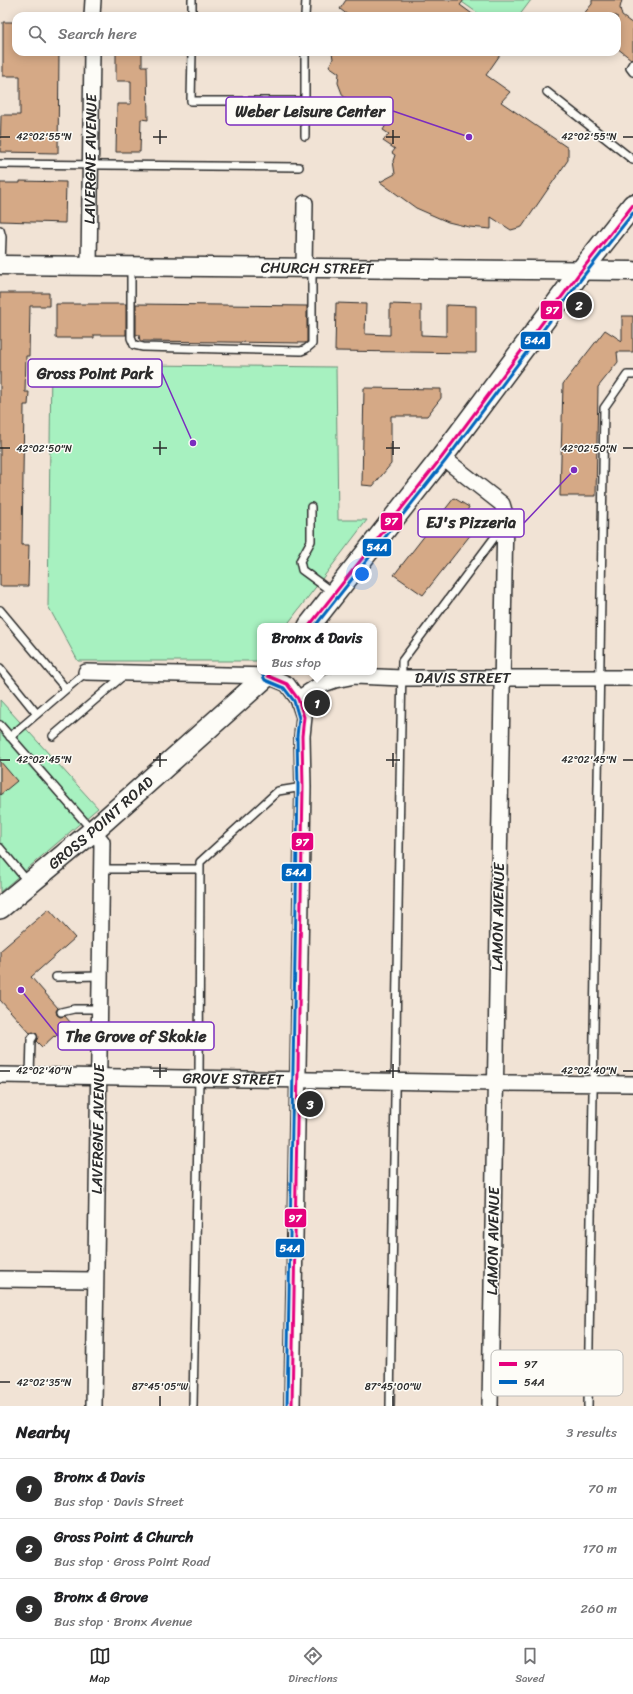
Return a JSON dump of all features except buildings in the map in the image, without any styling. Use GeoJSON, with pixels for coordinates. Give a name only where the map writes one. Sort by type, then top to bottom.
{"type":"FeatureCollection","features":[{"type":"Feature","properties":{"kind":"main road"},"geometry":{"type":"LineString","coordinates":[[311,623],[442,457],[581,271],[632,208]]}},
{"type":"Feature","properties":{"kind":"main road","name":"GROSS POINT ROAD"},"geometry":{"type":"LineString","coordinates":[[0,908],[93,831],[269,675]]}},
{"type":"Feature","properties":{"kind":"street"},"geometry":{"type":"LineString","coordinates":[[92,12],[93,0]]}},
{"type":"Feature","properties":{"kind":"street","name":"LAVERGNE AVENUE"},"geometry":{"type":"LineString","coordinates":[[89,265],[92,56]]}},
{"type":"Feature","properties":{"kind":"street"},"geometry":{"type":"LineString","coordinates":[[305,203],[308,268]]}},
{"type":"Feature","properties":{"kind":"street","name":"CHURCH STREET"},"geometry":{"type":"LineString","coordinates":[[1,264],[633,271]]}},
{"type":"Feature","properties":{"kind":"street","name":"LAMON AVENUE"},"geometry":{"type":"LineString","coordinates":[[442,457],[502,504],[505,514],[501,678],[490,1406]]}},
{"type":"Feature","properties":{"kind":"street"},"geometry":{"type":"LineString","coordinates":[[86,672],[257,674]]}},
{"type":"Feature","properties":{"kind":"street"},"geometry":{"type":"LineString","coordinates":[[271,675],[291,704],[302,736]]}},
{"type":"Feature","properties":{"kind":"street"},"geometry":{"type":"LineString","coordinates":[[272,675],[287,684],[298,699],[304,718],[302,736],[303,787],[292,1406]]}},
{"type":"Feature","properties":{"kind":"street","name":"DAVIS STREET"},"geometry":{"type":"LineString","coordinates":[[298,699],[318,686],[335,680],[355,676],[402,678],[633,678]]}},
{"type":"Feature","properties":{"kind":"street","name":"LAVERGNE AVENUE"},"geometry":{"type":"LineString","coordinates":[[93,831],[102,842],[94,1406]]}},
{"type":"Feature","properties":{"kind":"street","name":"GROVE STREET"},"geometry":{"type":"LineString","coordinates":[[0,1075],[495,1084],[633,1084]]}},
{"type":"Feature","properties":{"kind":"street"},"geometry":{"type":"LineString","coordinates":[[0,1279],[96,1280]]}},
{"type":"Feature","properties":{"kind":"lane"},"geometry":{"type":"LineString","coordinates":[[192,0],[192,12]]}},
{"type":"Feature","properties":{"kind":"lane"},"geometry":{"type":"LineString","coordinates":[[305,12],[306,0]]}},
{"type":"Feature","properties":{"kind":"lane"},"geometry":{"type":"LineString","coordinates":[[192,56],[191,101],[305,101]]}},
{"type":"Feature","properties":{"kind":"lane"},"geometry":{"type":"LineString","coordinates":[[305,56],[305,136]]}},
{"type":"Feature","properties":{"kind":"lane"},"geometry":{"type":"LineString","coordinates":[[633,63],[630,68],[633,72]]}},
{"type":"Feature","properties":{"kind":"lane"},"geometry":{"type":"LineString","coordinates":[[547,92],[633,160]]}},
{"type":"Feature","properties":{"kind":"lane"},"geometry":{"type":"LineString","coordinates":[[0,164],[299,167]]}},
{"type":"Feature","properties":{"kind":"lane"},"geometry":{"type":"LineString","coordinates":[[0,230],[2,237],[1,264]]}},
{"type":"Feature","properties":{"kind":"lane"},"geometry":{"type":"LineString","coordinates":[[131,266],[131,338],[134,345],[143,347],[301,351],[306,350],[312,344],[308,268]]}},
{"type":"Feature","properties":{"kind":"lane"},"geometry":{"type":"LineString","coordinates":[[589,1350],[604,408],[627,375],[633,375]]}},
{"type":"Feature","properties":{"kind":"lane"},"geometry":{"type":"LineString","coordinates":[[311,507],[312,541],[300,561],[302,570],[334,594]]}},
{"type":"Feature","properties":{"kind":"lane"},"geometry":{"type":"LineString","coordinates":[[390,1406],[402,661],[505,523]]}},
{"type":"Feature","properties":{"kind":"lane"},"geometry":{"type":"LineString","coordinates":[[0,610],[66,689]]}},
{"type":"Feature","properties":{"kind":"lane"},"geometry":{"type":"LineString","coordinates":[[0,668],[37,714]]}},
{"type":"Feature","properties":{"kind":"lane"},"geometry":{"type":"LineString","coordinates":[[10,736],[86,672]]}},
{"type":"Feature","properties":{"kind":"lane"},"geometry":{"type":"LineString","coordinates":[[53,736],[126,673]]}},
{"type":"Feature","properties":{"kind":"lane"},"geometry":{"type":"LineString","coordinates":[[0,725],[93,831]]}},
{"type":"Feature","properties":{"kind":"lane"},"geometry":{"type":"LineString","coordinates":[[193,1406],[199,1079],[200,862],[278,790],[303,787]]}},
{"type":"Feature","properties":{"kind":"lane"},"geometry":{"type":"LineString","coordinates":[[0,848],[29,884]]}},
{"type":"Feature","properties":{"kind":"lane"},"geometry":{"type":"LineString","coordinates":[[102,868],[200,869]]}},
{"type":"Feature","properties":{"kind":"lane"},"geometry":{"type":"LineString","coordinates":[[56,977],[100,976]]}},
{"type":"Feature","properties":{"kind":"lane"},"geometry":{"type":"LineString","coordinates":[[61,1012],[74,1009],[100,1009]]}},
{"type":"Feature","properties":{"kind":"lane"},"geometry":{"type":"LineString","coordinates":[[30,1076],[32,1037]]}},
{"type":"Feature","properties":{"kind":"lane"},"geometry":{"type":"LineString","coordinates":[[588,1396],[588,1406]]}},
{"type":"Feature","properties":{"kind":"green space"},"geometry":{"type":"Polygon","coordinates":[[[459,0],[531,0],[522,12],[476,12],[459,0]]]}},
{"type":"Feature","properties":{"kind":"green space"},"geometry":{"type":"Polygon","coordinates":[[[51,364],[336,367],[338,520],[367,520],[288,623],[257,623],[257,661],[78,661],[48,606],[51,364]]]}},
{"type":"Feature","properties":{"kind":"green space"},"geometry":{"type":"Polygon","coordinates":[[[0,700],[98,808],[0,892],[0,700]]]}},
{"type":"Feature","properties":{"kind":"transit line","name":"97"},"geometry":{"type":"LineString","coordinates":[[311,623],[442,457],[581,271],[633,205]]}},
{"type":"Feature","properties":{"kind":"transit line","name":"54A"},"geometry":{"type":"LineString","coordinates":[[317,623],[446,460],[585,274],[633,213]]}},
{"type":"Feature","properties":{"kind":"transit line","name":"54A"},"geometry":{"type":"LineString","coordinates":[[264,675],[265,680],[284,688],[294,701],[299,718],[297,736],[298,787],[287,1406]]}},
{"type":"Feature","properties":{"kind":"transit line","name":"97"},"geometry":{"type":"LineString","coordinates":[[269,675],[268,676],[287,684],[298,699],[304,717],[302,736],[303,787],[292,1406]]}},
{"type":"Feature","properties":{"kind":"place","name":"Weber Leisure Center"},"geometry":{"type":"Point","coordinates":[469,137]}},
{"type":"Feature","properties":{"kind":"place","name":"Gross Point & Church"},"geometry":{"type":"Point","coordinates":[579,305]}},
{"type":"Feature","properties":{"kind":"place","name":"Gross Point Park"},"geometry":{"type":"Point","coordinates":[193,443]}},
{"type":"Feature","properties":{"kind":"place","name":"EJ's Pizzeria"},"geometry":{"type":"Point","coordinates":[574,470]}},
{"type":"Feature","properties":{"kind":"place","name":"Bronx & Davis"},"geometry":{"type":"Point","coordinates":[317,703]}},
{"type":"Feature","properties":{"kind":"place","name":"The Grove of Skokie"},"geometry":{"type":"Point","coordinates":[21,990]}},
{"type":"Feature","properties":{"kind":"place","name":"Bronx & Grove"},"geometry":{"type":"Point","coordinates":[310,1104]}}]}
